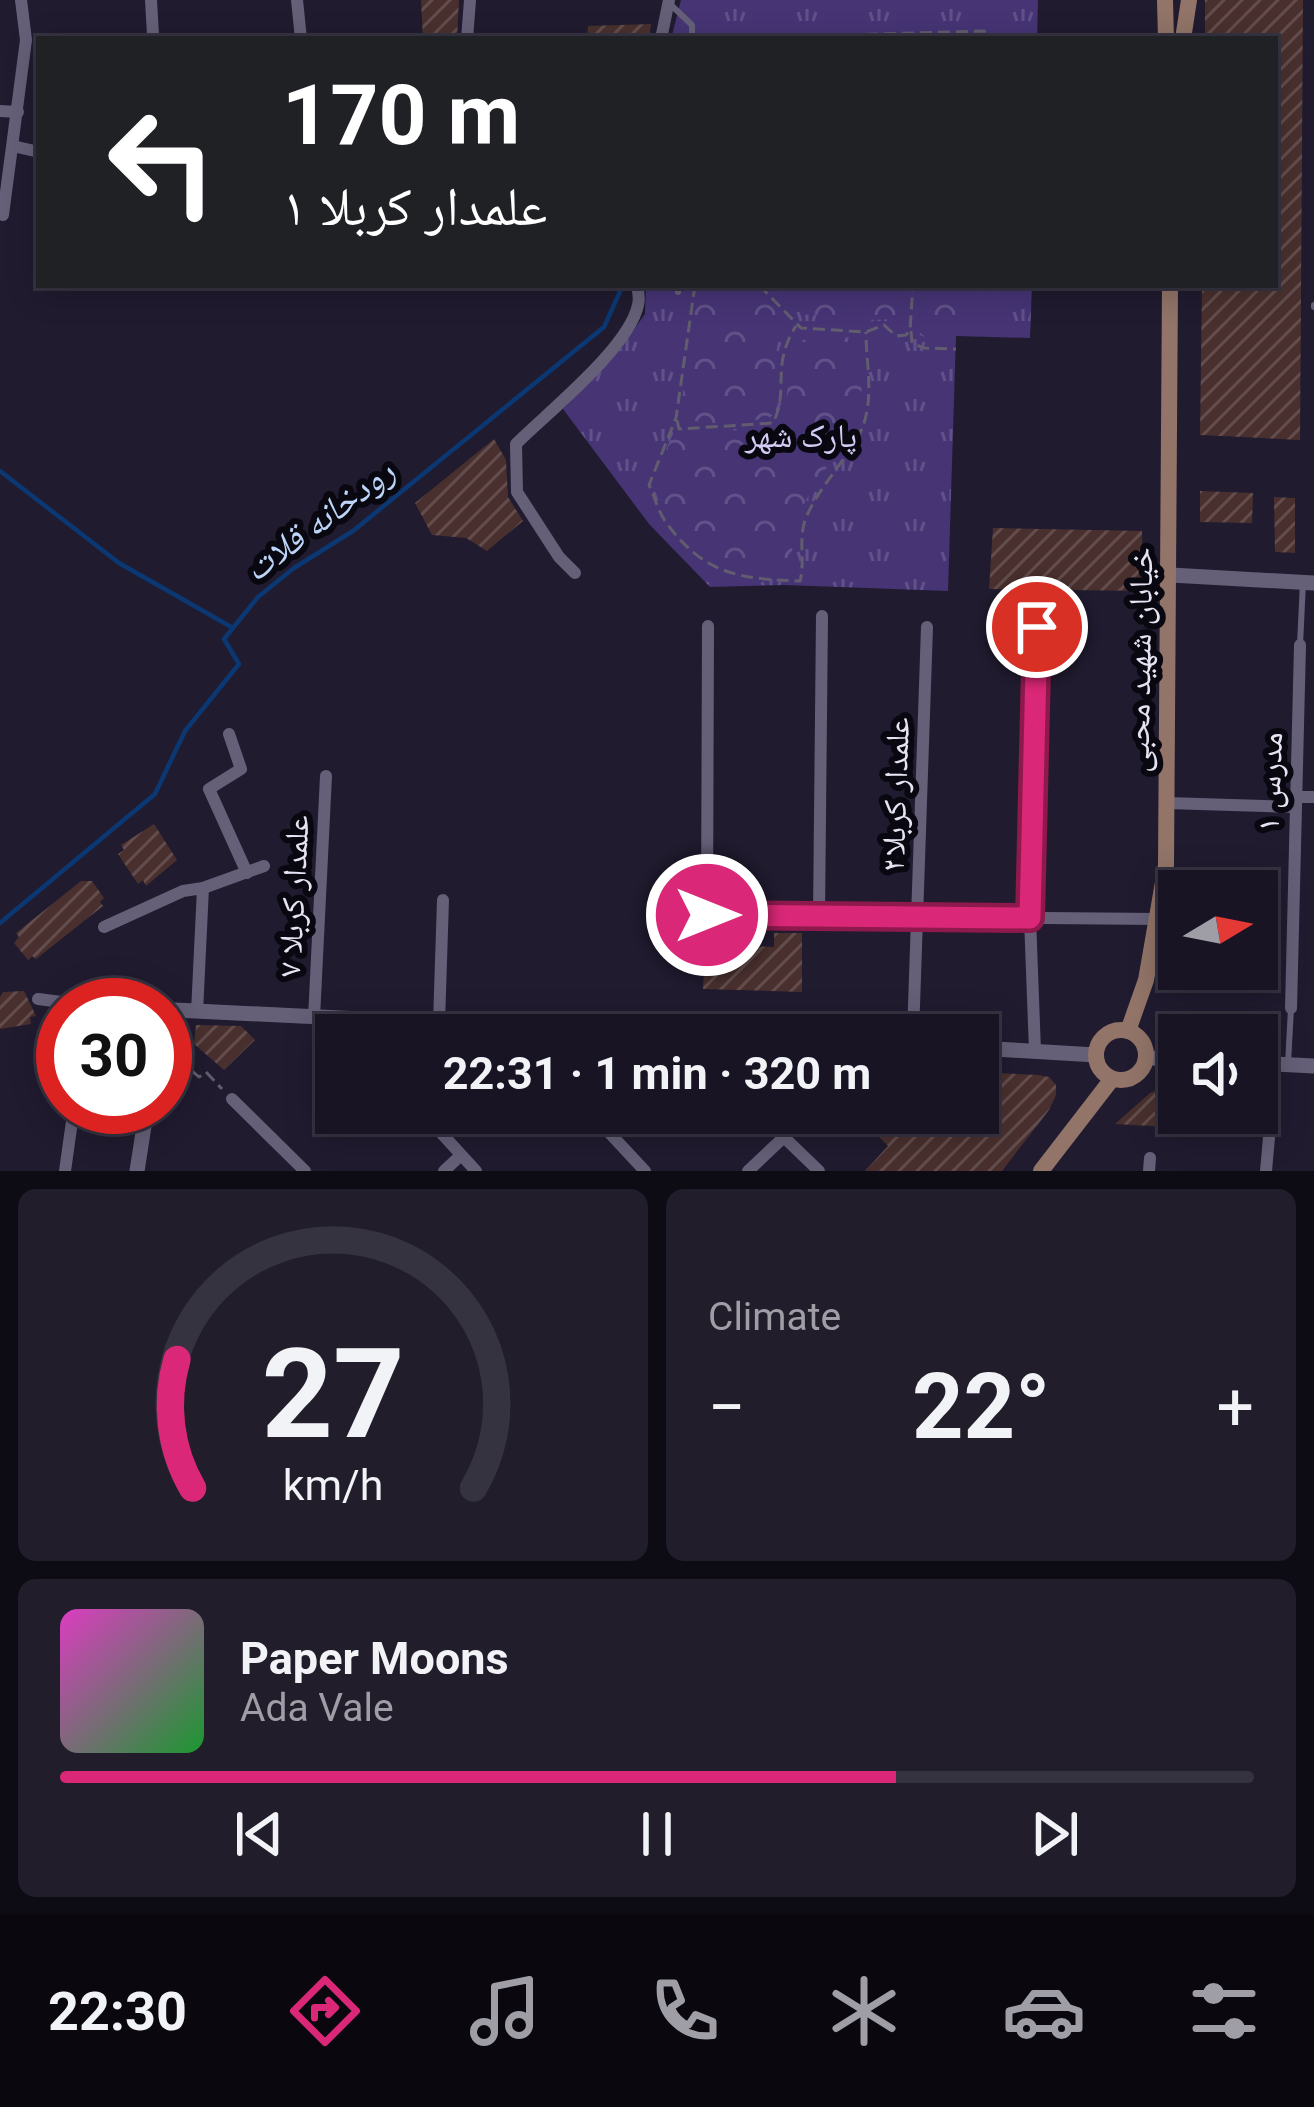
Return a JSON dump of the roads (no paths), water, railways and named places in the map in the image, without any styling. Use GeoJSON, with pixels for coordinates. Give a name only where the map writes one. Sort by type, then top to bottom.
{"type":"FeatureCollection","features":[{"type":"Feature","properties":{"kind":"main road"},"geometry":{"type":"LineString","coordinates":[[1166,0],[1166,36]]}},
{"type":"Feature","properties":{"kind":"main road"},"geometry":{"type":"LineString","coordinates":[[1183,36],[1189,0]]}},
{"type":"Feature","properties":{"kind":"main road","name":"خیابان شهید محبی"},"geometry":{"type":"LineString","coordinates":[[1165,870],[1170,288]]}},
{"type":"Feature","properties":{"kind":"main road","name":"خیابان شهید محبی"},"geometry":{"type":"LineString","coordinates":[[1128,1031],[1158,925]]}},
{"type":"Feature","properties":{"kind":"main road"},"geometry":{"type":"LineString","coordinates":[[1128,1031],[1142,1041],[1146,1058],[1134,1077],[1112,1079],[1100,1070],[1096,1055],[1106,1035],[1128,1031]]}},
{"type":"Feature","properties":{"kind":"main road"},"geometry":{"type":"LineString","coordinates":[[1041,1171],[1112,1079]]}},
{"type":"Feature","properties":{"kind":"street"},"geometry":{"type":"LineString","coordinates":[[3,215],[26,40],[20,0]]}},
{"type":"Feature","properties":{"kind":"street"},"geometry":{"type":"LineString","coordinates":[[152,0],[154,35]]}},
{"type":"Feature","properties":{"kind":"street"},"geometry":{"type":"LineString","coordinates":[[297,0],[302,36]]}},
{"type":"Feature","properties":{"kind":"street"},"geometry":{"type":"LineString","coordinates":[[467,36],[470,0]]}},
{"type":"Feature","properties":{"kind":"street"},"geometry":{"type":"LineString","coordinates":[[662,36],[668,1]]}},
{"type":"Feature","properties":{"kind":"street"},"geometry":{"type":"LineString","coordinates":[[0,111],[18,112]]}},
{"type":"Feature","properties":{"kind":"street"},"geometry":{"type":"LineString","coordinates":[[13,146],[36,151]]}},
{"type":"Feature","properties":{"kind":"street"},"geometry":{"type":"LineString","coordinates":[[575,573],[559,557],[517,492],[517,443],[589,375],[621,337],[638,305],[638,288]]}},
{"type":"Feature","properties":{"kind":"street"},"geometry":{"type":"LineString","coordinates":[[1171,575],[1309,583]]}},
{"type":"Feature","properties":{"kind":"street"},"geometry":{"type":"LineString","coordinates":[[819,916],[822,616]]}},
{"type":"Feature","properties":{"kind":"street"},"geometry":{"type":"LineString","coordinates":[[708,626],[707,915],[1158,920]]}},
{"type":"Feature","properties":{"kind":"street","name":"علمدار کربلا۳"},"geometry":{"type":"LineString","coordinates":[[914,1014],[927,627]]}},
{"type":"Feature","properties":{"kind":"street"},"geometry":{"type":"LineString","coordinates":[[1035,1051],[1030,918],[1037,627]]}},
{"type":"Feature","properties":{"kind":"street","name":"مدرس ۱"},"geometry":{"type":"LineString","coordinates":[[1291,1009],[1300,645]]}},
{"type":"Feature","properties":{"kind":"street"},"geometry":{"type":"LineString","coordinates":[[229,734],[241,769],[209,789],[247,873]]}},
{"type":"Feature","properties":{"kind":"street","name":"علمدار کربلا ۷"},"geometry":{"type":"LineString","coordinates":[[314,1018],[326,776]]}},
{"type":"Feature","properties":{"kind":"street"},"geometry":{"type":"LineString","coordinates":[[1167,802],[1295,802],[1314,797]]}},
{"type":"Feature","properties":{"kind":"street"},"geometry":{"type":"LineString","coordinates":[[104,927],[183,891],[264,866]]}},
{"type":"Feature","properties":{"kind":"street"},"geometry":{"type":"LineString","coordinates":[[197,1012],[203,888]]}},
{"type":"Feature","properties":{"kind":"street"},"geometry":{"type":"LineString","coordinates":[[439,1014],[443,900]]}},
{"type":"Feature","properties":{"kind":"street"},"geometry":{"type":"LineString","coordinates":[[192,1012],[314,1018]]}},
{"type":"Feature","properties":{"kind":"street"},"geometry":{"type":"LineString","coordinates":[[999,1049],[1096,1055]]}},
{"type":"Feature","properties":{"kind":"street"},"geometry":{"type":"LineString","coordinates":[[1146,1058],[1158,1058]]}},
{"type":"Feature","properties":{"kind":"street"},"geometry":{"type":"LineString","coordinates":[[1278,1064],[1314,1066]]}},
{"type":"Feature","properties":{"kind":"street"},"geometry":{"type":"LineString","coordinates":[[232,1099],[305,1171]]}},
{"type":"Feature","properties":{"kind":"street"},"geometry":{"type":"LineString","coordinates":[[65,1171],[70,1134]]}},
{"type":"Feature","properties":{"kind":"street"},"geometry":{"type":"LineString","coordinates":[[137,1171],[143,1134]]}},
{"type":"Feature","properties":{"kind":"street"},"geometry":{"type":"LineString","coordinates":[[442,1134],[476,1171]]}},
{"type":"Feature","properties":{"kind":"street"},"geometry":{"type":"LineString","coordinates":[[610,1134],[644,1171]]}},
{"type":"Feature","properties":{"kind":"street"},"geometry":{"type":"LineString","coordinates":[[779,1134],[819,1171]]}},
{"type":"Feature","properties":{"kind":"street"},"geometry":{"type":"LineString","coordinates":[[1266,1171],[1269,1134]]}},
{"type":"Feature","properties":{"kind":"street"},"geometry":{"type":"LineString","coordinates":[[748,1171],[783,1138]]}},
{"type":"Feature","properties":{"kind":"street"},"geometry":{"type":"LineString","coordinates":[[444,1171],[461,1155]]}},
{"type":"Feature","properties":{"kind":"lane"},"geometry":{"type":"LineString","coordinates":[[668,1],[692,25],[692,36]]}},
{"type":"Feature","properties":{"kind":"lane"},"geometry":{"type":"LineString","coordinates":[[1300,645],[1309,583]]}},
{"type":"Feature","properties":{"kind":"lane","name":"مدرس ۱"},"geometry":{"type":"LineString","coordinates":[[1278,1047],[1291,1009]]}},
{"type":"Feature","properties":{"kind":"waterway","name":"رودخانه قلات"},"geometry":{"type":"LineString","coordinates":[[0,923],[155,794],[185,731],[239,664],[224,639],[258,597],[353,531],[604,327],[622,288]]}},
{"type":"Feature","properties":{"kind":"waterway"},"geometry":{"type":"LineString","coordinates":[[0,471],[119,563],[233,628]]}},
{"type":"Feature","properties":{"kind":"park label","name":"پارک شهر"},"geometry":{"type":"Point","coordinates":[801,435]}}]}
